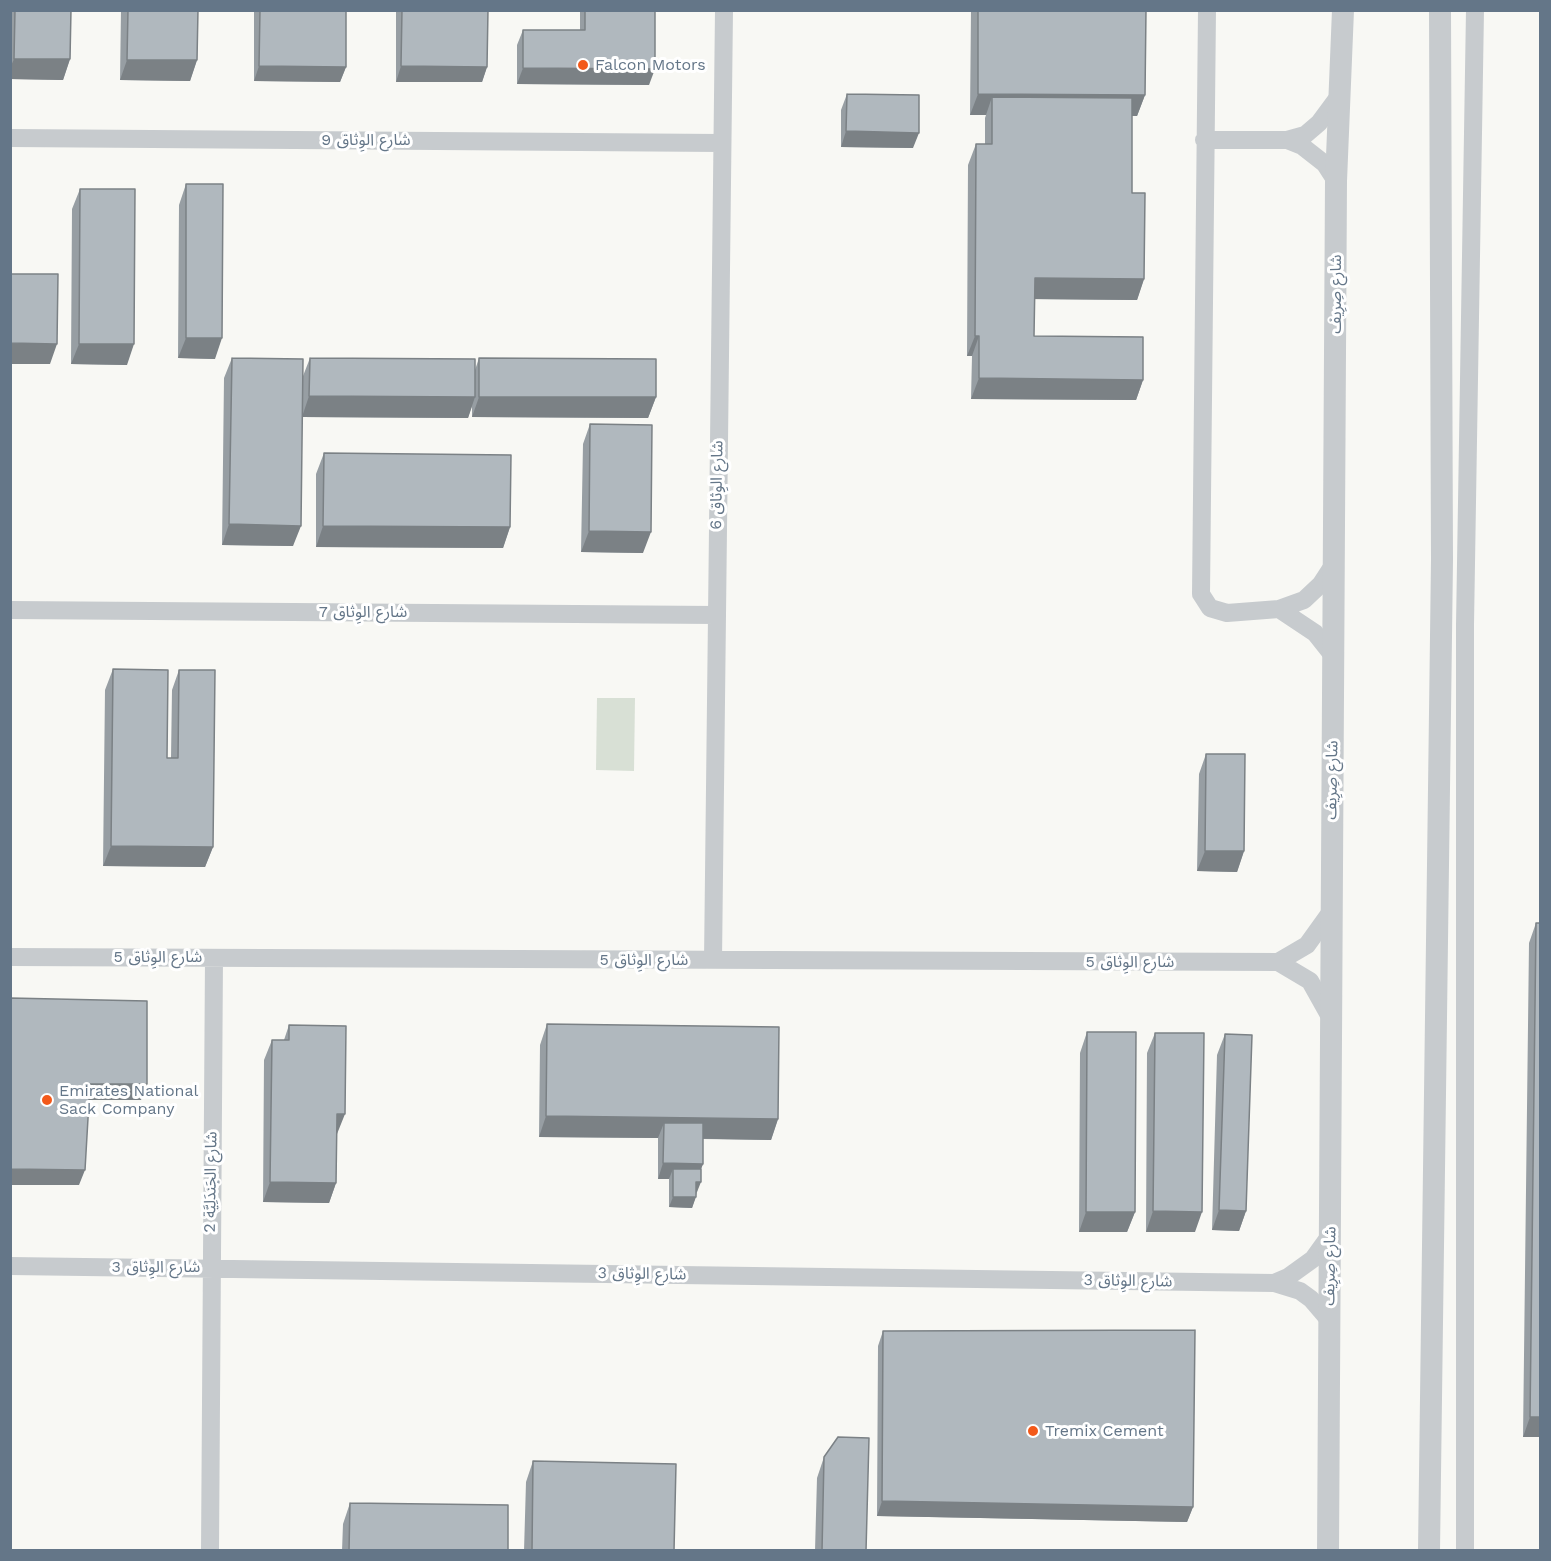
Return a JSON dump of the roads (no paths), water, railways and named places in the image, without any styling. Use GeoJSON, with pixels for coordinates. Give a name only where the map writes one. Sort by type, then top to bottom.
{"type":"FeatureCollection","features":[{"type":"Feature","properties":{"kind":"street","name":"شارع الوِثاق 6"},"geometry":{"type":"LineString","coordinates":[[713,960],[724,10]]}},
{"type":"Feature","properties":{"kind":"street"},"geometry":{"type":"LineString","coordinates":[[1207,10],[1201,594],[1210,608],[1227,613],[1279,609],[1304,600],[1321,584],[1335,564]]}},
{"type":"Feature","properties":{"kind":"street","name":"شارع صِرِيف"},"geometry":{"type":"LineString","coordinates":[[1328,1551],[1329,1015],[1335,564],[1336,182],[1343,10]]}},
{"type":"Feature","properties":{"kind":"street"},"geometry":{"type":"LineString","coordinates":[[1429,1551],[1442,560],[1440,10]]}},
{"type":"Feature","properties":{"kind":"street"},"geometry":{"type":"LineString","coordinates":[[1466,1551],[1465,625],[1475,10]]}},
{"type":"Feature","properties":{"kind":"street"},"geometry":{"type":"LineString","coordinates":[[1204,140],[1287,140],[1305,135],[1319,123],[1339,96]]}},
{"type":"Feature","properties":{"kind":"street","name":"شارع الوِثاق 9"},"geometry":{"type":"LineString","coordinates":[[10,138],[721,143]]}},
{"type":"Feature","properties":{"kind":"street"},"geometry":{"type":"LineString","coordinates":[[1287,140],[1302,146],[1325,164],[1336,182]]}},
{"type":"Feature","properties":{"kind":"street"},"geometry":{"type":"LineString","coordinates":[[1279,609],[1315,633],[1334,657]]}},
{"type":"Feature","properties":{"kind":"street","name":"شارع الوِثاق 7"},"geometry":{"type":"LineString","coordinates":[[10,610],[716,615]]}},
{"type":"Feature","properties":{"kind":"street"},"geometry":{"type":"LineString","coordinates":[[1329,1015],[1310,981],[1278,962],[1307,945],[1330,913]]}},
{"type":"Feature","properties":{"kind":"street","name":"شارع الوِثاق 5"},"geometry":{"type":"LineString","coordinates":[[10,957],[1278,962]]}},
{"type":"Feature","properties":{"kind":"street","name":"شارع الجَندَلِيَّة 2"},"geometry":{"type":"LineString","coordinates":[[210,1551],[210,1268],[214,958]]}},
{"type":"Feature","properties":{"kind":"street"},"geometry":{"type":"LineString","coordinates":[[1274,1283],[1307,1264],[1330,1234]]}},
{"type":"Feature","properties":{"kind":"street","name":"شارع الوِثاق 3"},"geometry":{"type":"LineString","coordinates":[[10,1266],[1274,1283],[1287,1286],[1311,1299],[1329,1320]]}},
{"type":"Feature","properties":{"kind":"place","name":"Falcon Motors"},"geometry":{"type":"Point","coordinates":[583,65]}},
{"type":"Feature","properties":{"kind":"place","name":"Emirates National Sack Company"},"geometry":{"type":"Point","coordinates":[47,1100]}},
{"type":"Feature","properties":{"kind":"place","name":"Tremix Cement"},"geometry":{"type":"Point","coordinates":[1033,1431]}}]}
